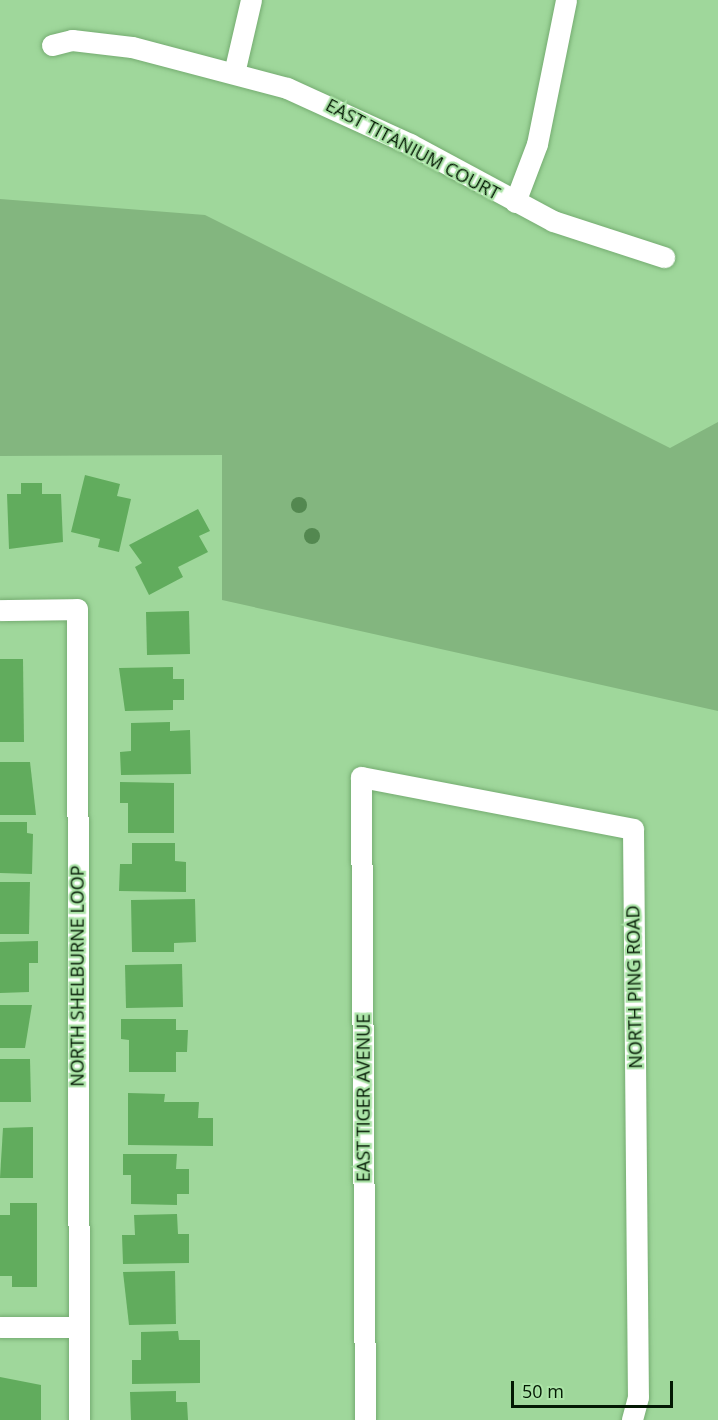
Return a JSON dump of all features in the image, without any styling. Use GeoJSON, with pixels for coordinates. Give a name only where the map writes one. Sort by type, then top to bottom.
{"type":"FeatureCollection","features":[{"type":"Feature","properties":{"kind":"street"},"geometry":{"type":"LineString","coordinates":[[234,72],[251,0]]}},
{"type":"Feature","properties":{"kind":"street"},"geometry":{"type":"LineString","coordinates":[[515,202],[537,144],[566,0]]}},
{"type":"Feature","properties":{"kind":"street","name":"EAST TITANIUM COURT"},"geometry":{"type":"LineString","coordinates":[[52,45],[72,40],[132,46],[234,72],[328,103],[553,221],[664,257]]}},
{"type":"Feature","properties":{"kind":"street","name":"NORTH SHELBURNE LOOP"},"geometry":{"type":"LineString","coordinates":[[0,610],[77,609],[79,1420]]}},
{"type":"Feature","properties":{"kind":"street","name":"EAST TIGER AVENUE"},"geometry":{"type":"LineString","coordinates":[[362,777],[365,1420]]}},
{"type":"Feature","properties":{"kind":"street","name":"NORTH PING ROAD"},"geometry":{"type":"LineString","coordinates":[[362,777],[633,829],[638,1396],[632,1420]]}},
{"type":"Feature","properties":{"kind":"street"},"geometry":{"type":"LineString","coordinates":[[0,1328],[77,1327]]}},
{"type":"Feature","properties":{"kind":"green space"},"geometry":{"type":"Polygon","coordinates":[[[0,199],[205,215],[670,448],[718,422],[718,711],[222,600],[222,455],[0,456],[0,199]]]}},
{"type":"Feature","properties":{"kind":"building"},"geometry":{"type":"Polygon","coordinates":[[[85,475],[120,484],[117,496],[131,499],[119,552],[98,547],[100,539],[71,532],[85,475]]]}},
{"type":"Feature","properties":{"kind":"building"},"geometry":{"type":"Polygon","coordinates":[[[21,483],[42,483],[42,494],[61,494],[63,542],[9,549],[7,494],[21,494],[21,483]]]}},
{"type":"Feature","properties":{"kind":"building"},"geometry":{"type":"Polygon","coordinates":[[[198,509],[210,531],[199,536],[208,552],[178,567],[183,577],[149,595],[135,567],[142,563],[129,545],[198,509]]]}},
{"type":"Feature","properties":{"kind":"building"},"geometry":{"type":"Polygon","coordinates":[[[189,611],[190,654],[147,655],[146,612],[189,611]]]}},
{"type":"Feature","properties":{"kind":"building"},"geometry":{"type":"Polygon","coordinates":[[[0,659],[23,659],[24,742],[0,742],[0,659]]]}},
{"type":"Feature","properties":{"kind":"building"},"geometry":{"type":"Polygon","coordinates":[[[173,667],[173,679],[184,679],[184,700],[173,700],[173,710],[125,711],[119,668],[173,667]]]}},
{"type":"Feature","properties":{"kind":"building"},"geometry":{"type":"Polygon","coordinates":[[[170,722],[170,731],[190,730],[191,774],[121,775],[120,752],[131,751],[131,723],[170,722]]]}},
{"type":"Feature","properties":{"kind":"building"},"geometry":{"type":"Polygon","coordinates":[[[0,762],[30,762],[36,815],[0,815],[0,762]]]}},
{"type":"Feature","properties":{"kind":"building"},"geometry":{"type":"Polygon","coordinates":[[[120,782],[174,783],[174,833],[128,833],[128,803],[120,803],[120,782]]]}},
{"type":"Feature","properties":{"kind":"building"},"geometry":{"type":"Polygon","coordinates":[[[0,822],[27,822],[27,833],[33,834],[32,874],[0,873],[0,822]]]}},
{"type":"Feature","properties":{"kind":"building"},"geometry":{"type":"Polygon","coordinates":[[[132,843],[175,843],[175,861],[186,862],[186,892],[119,891],[120,864],[132,864],[132,843]]]}},
{"type":"Feature","properties":{"kind":"building"},"geometry":{"type":"Polygon","coordinates":[[[0,882],[30,882],[29,934],[0,934],[0,882]]]}},
{"type":"Feature","properties":{"kind":"building"},"geometry":{"type":"Polygon","coordinates":[[[195,899],[196,942],[174,943],[174,952],[132,952],[131,900],[195,899]]]}},
{"type":"Feature","properties":{"kind":"building"},"geometry":{"type":"Polygon","coordinates":[[[38,941],[38,963],[29,963],[29,992],[0,993],[0,942],[38,941]]]}},
{"type":"Feature","properties":{"kind":"building"},"geometry":{"type":"Polygon","coordinates":[[[182,964],[183,1007],[126,1008],[125,965],[182,964]]]}},
{"type":"Feature","properties":{"kind":"building"},"geometry":{"type":"Polygon","coordinates":[[[0,1005],[32,1005],[25,1048],[0,1048],[0,1005]]]}},
{"type":"Feature","properties":{"kind":"building"},"geometry":{"type":"Polygon","coordinates":[[[121,1019],[176,1019],[176,1030],[188,1030],[187,1052],[176,1052],[176,1072],[129,1072],[129,1040],[121,1039],[121,1019]]]}},
{"type":"Feature","properties":{"kind":"building"},"geometry":{"type":"Polygon","coordinates":[[[0,1059],[30,1059],[31,1102],[0,1102],[0,1059]]]}},
{"type":"Feature","properties":{"kind":"building"},"geometry":{"type":"Polygon","coordinates":[[[128,1093],[165,1094],[164,1102],[199,1102],[198,1118],[213,1118],[213,1146],[128,1145],[128,1093]]]}},
{"type":"Feature","properties":{"kind":"building"},"geometry":{"type":"Polygon","coordinates":[[[33,1127],[33,1178],[0,1178],[3,1128],[33,1127]]]}},
{"type":"Feature","properties":{"kind":"building"},"geometry":{"type":"Polygon","coordinates":[[[123,1154],[177,1154],[176,1169],[189,1169],[189,1194],[177,1194],[177,1205],[131,1204],[131,1175],[123,1175],[123,1154]]]}},
{"type":"Feature","properties":{"kind":"building"},"geometry":{"type":"Polygon","coordinates":[[[10,1203],[37,1203],[37,1287],[12,1287],[12,1276],[0,1276],[0,1215],[10,1215],[10,1203]]]}},
{"type":"Feature","properties":{"kind":"building"},"geometry":{"type":"Polygon","coordinates":[[[177,1214],[178,1234],[189,1234],[189,1263],[123,1264],[122,1235],[135,1235],[134,1215],[177,1214]]]}},
{"type":"Feature","properties":{"kind":"building"},"geometry":{"type":"Polygon","coordinates":[[[175,1271],[176,1324],[129,1325],[123,1272],[175,1271]]]}},
{"type":"Feature","properties":{"kind":"building"},"geometry":{"type":"Polygon","coordinates":[[[178,1331],[179,1340],[200,1340],[200,1383],[132,1384],[132,1360],[141,1360],[141,1332],[178,1331]]]}},
{"type":"Feature","properties":{"kind":"building"},"geometry":{"type":"Polygon","coordinates":[[[0,1377],[41,1385],[41,1420],[0,1420],[0,1377]]]}},
{"type":"Feature","properties":{"kind":"building"},"geometry":{"type":"Polygon","coordinates":[[[176,1391],[176,1402],[187,1402],[188,1420],[131,1420],[130,1392],[176,1391]]]}}]}
